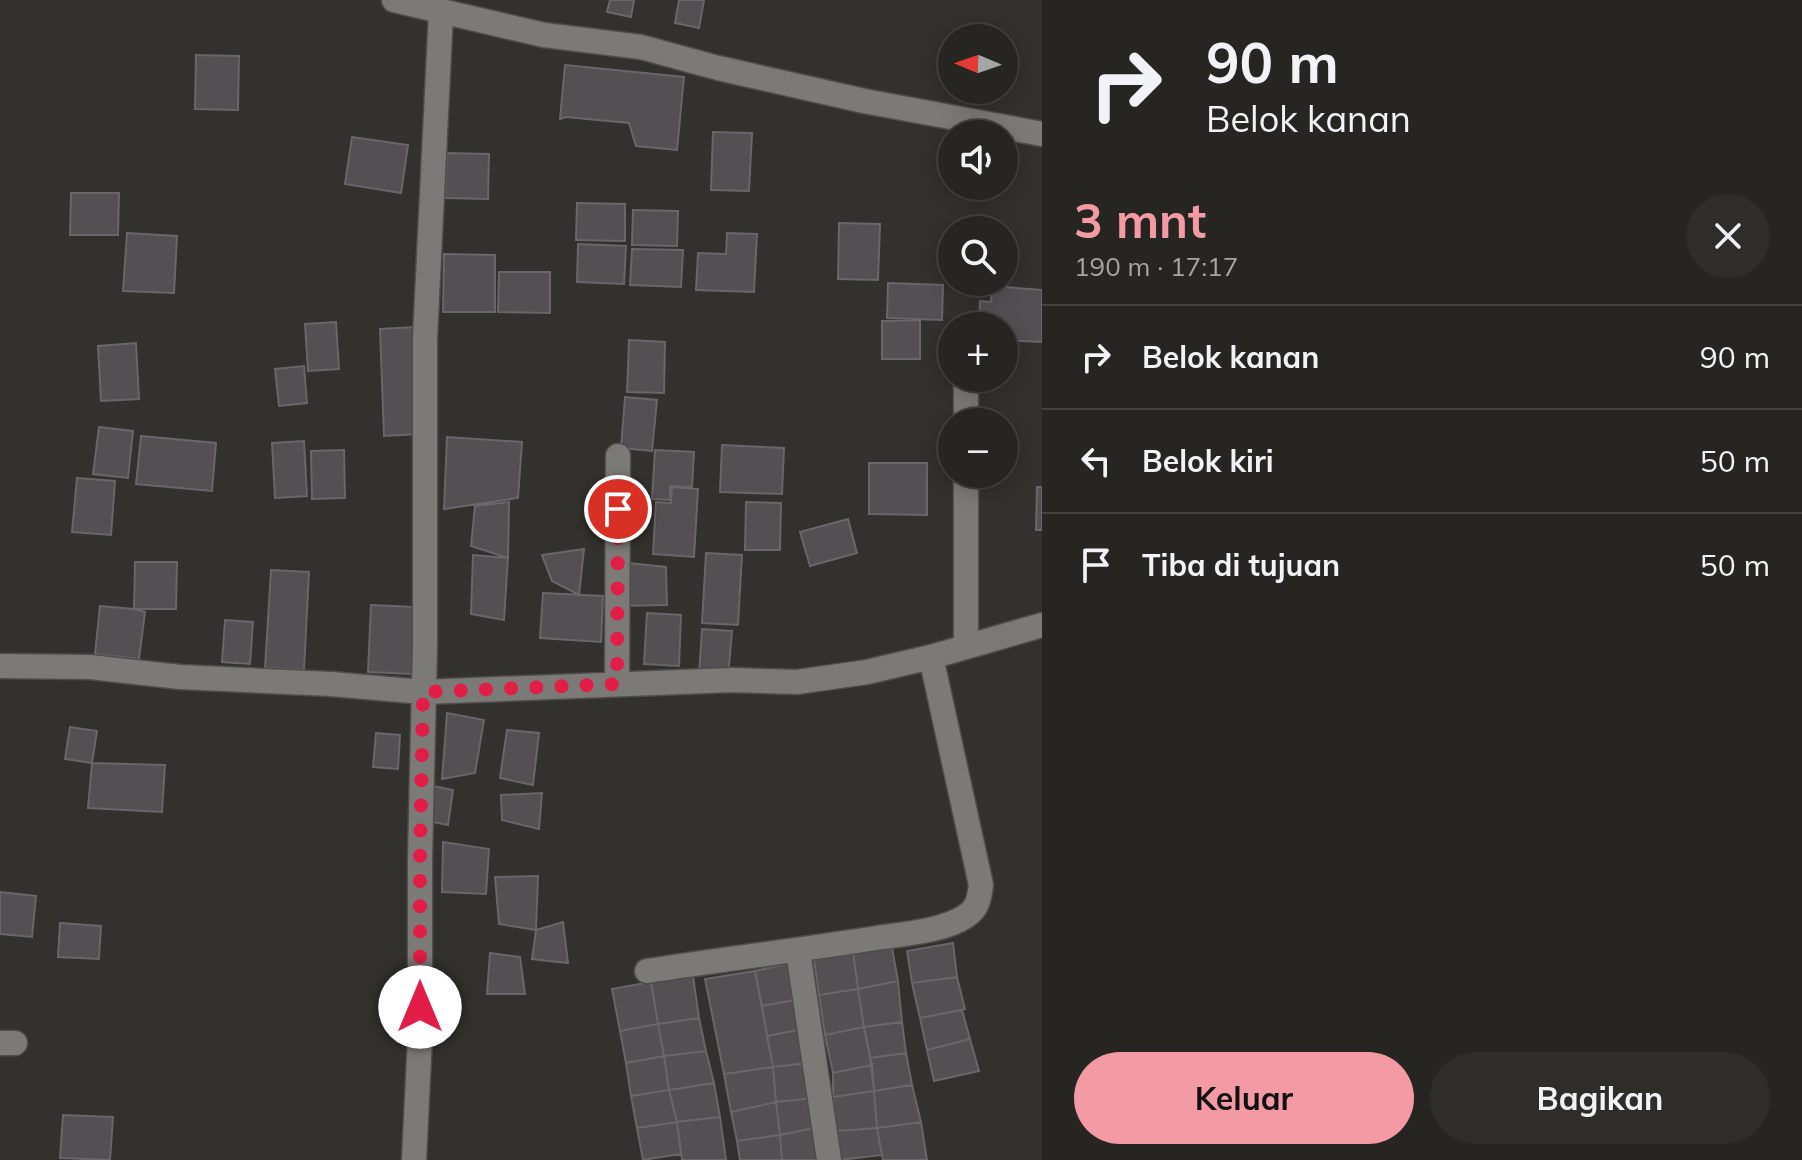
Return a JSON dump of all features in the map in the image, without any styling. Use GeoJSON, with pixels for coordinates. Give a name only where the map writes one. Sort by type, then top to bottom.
{"type":"FeatureCollection","features":[{"type":"Feature","properties":{"kind":"street"},"geometry":{"type":"LineString","coordinates":[[394,0],[544,35],[641,47],[864,101],[1042,134]]}},
{"type":"Feature","properties":{"kind":"street"},"geometry":{"type":"LineString","coordinates":[[414,1160],[420,1037],[425,338],[441,12]]}},
{"type":"Feature","properties":{"kind":"street"},"geometry":{"type":"LineString","coordinates":[[617,684],[618,456]]}},
{"type":"Feature","properties":{"kind":"street"},"geometry":{"type":"LineString","coordinates":[[966,488],[966,645]]}},
{"type":"Feature","properties":{"kind":"street"},"geometry":{"type":"LineString","coordinates":[[0,666],[90,667],[180,677],[423,692],[732,680],[797,682],[867,672],[1042,625]]}},
{"type":"Feature","properties":{"kind":"street"},"geometry":{"type":"LineString","coordinates":[[647,971],[930,929],[967,916],[978,904],[981,885],[931,657]]}},
{"type":"Feature","properties":{"kind":"street"},"geometry":{"type":"LineString","coordinates":[[798,951],[829,1160]]}},
{"type":"Feature","properties":{"kind":"building"},"geometry":{"type":"Polygon","coordinates":[[[610,0],[634,0],[631,17],[607,12],[610,0]]]}},
{"type":"Feature","properties":{"kind":"building"},"geometry":{"type":"Polygon","coordinates":[[[679,0],[704,0],[699,28],[675,23],[679,0]]]}},
{"type":"Feature","properties":{"kind":"building"},"geometry":{"type":"Polygon","coordinates":[[[196,55],[239,56],[238,110],[195,109],[196,55]]]}},
{"type":"Feature","properties":{"kind":"building"},"geometry":{"type":"Polygon","coordinates":[[[565,65],[684,77],[677,150],[636,146],[629,123],[560,119],[565,65]]]}},
{"type":"Feature","properties":{"kind":"building"},"geometry":{"type":"Polygon","coordinates":[[[713,132],[752,133],[749,191],[711,190],[713,132]]]}},
{"type":"Feature","properties":{"kind":"building"},"geometry":{"type":"Polygon","coordinates":[[[352,137],[408,145],[401,193],[345,184],[352,137]]]}},
{"type":"Feature","properties":{"kind":"building"},"geometry":{"type":"Polygon","coordinates":[[[447,153],[489,154],[488,199],[445,198],[447,153]]]}},
{"type":"Feature","properties":{"kind":"building"},"geometry":{"type":"Polygon","coordinates":[[[71,193],[119,193],[118,235],[70,235],[71,193]]]}},
{"type":"Feature","properties":{"kind":"building"},"geometry":{"type":"Polygon","coordinates":[[[577,203],[625,204],[625,241],[576,240],[577,203]]]}},
{"type":"Feature","properties":{"kind":"building"},"geometry":{"type":"Polygon","coordinates":[[[633,210],[678,211],[677,246],[632,245],[633,210]]]}},
{"type":"Feature","properties":{"kind":"building"},"geometry":{"type":"Polygon","coordinates":[[[839,223],[880,224],[878,280],[838,279],[839,223]]]}},
{"type":"Feature","properties":{"kind":"building"},"geometry":{"type":"Polygon","coordinates":[[[127,233],[177,236],[174,293],[123,291],[127,233]]]}},
{"type":"Feature","properties":{"kind":"building"},"geometry":{"type":"Polygon","coordinates":[[[727,233],[757,234],[754,292],[696,290],[698,253],[726,254],[727,233]]]}},
{"type":"Feature","properties":{"kind":"building"},"geometry":{"type":"Polygon","coordinates":[[[578,244],[626,246],[624,284],[577,282],[578,244]]]}},
{"type":"Feature","properties":{"kind":"building"},"geometry":{"type":"Polygon","coordinates":[[[632,249],[683,250],[681,287],[630,285],[632,249]]]}},
{"type":"Feature","properties":{"kind":"building"},"geometry":{"type":"Polygon","coordinates":[[[444,254],[495,255],[495,312],[443,312],[444,254]]]}},
{"type":"Feature","properties":{"kind":"building"},"geometry":{"type":"Polygon","coordinates":[[[499,272],[550,272],[550,313],[498,312],[499,272]]]}},
{"type":"Feature","properties":{"kind":"building"},"geometry":{"type":"Polygon","coordinates":[[[888,283],[938,285],[938,296],[943,296],[942,312],[938,312],[938,320],[887,318],[888,283]]]}},
{"type":"Feature","properties":{"kind":"building"},"geometry":{"type":"Polygon","coordinates":[[[1018,288],[1042,290],[1042,342],[1018,341],[1018,312],[979,312],[980,301],[991,302],[991,296],[1018,296],[1018,288]]]}},
{"type":"Feature","properties":{"kind":"building"},"geometry":{"type":"Polygon","coordinates":[[[920,320],[920,359],[882,359],[882,321],[920,320]]]}},
{"type":"Feature","properties":{"kind":"building"},"geometry":{"type":"Polygon","coordinates":[[[336,322],[339,369],[308,371],[305,324],[336,322]]]}},
{"type":"Feature","properties":{"kind":"building"},"geometry":{"type":"Polygon","coordinates":[[[415,327],[420,434],[384,436],[380,329],[415,327]]]}},
{"type":"Feature","properties":{"kind":"building"},"geometry":{"type":"Polygon","coordinates":[[[629,340],[665,342],[664,393],[627,392],[629,340]]]}},
{"type":"Feature","properties":{"kind":"building"},"geometry":{"type":"Polygon","coordinates":[[[136,343],[139,399],[101,401],[98,346],[136,343]]]}},
{"type":"Feature","properties":{"kind":"building"},"geometry":{"type":"Polygon","coordinates":[[[304,366],[307,403],[279,406],[275,369],[304,366]]]}},
{"type":"Feature","properties":{"kind":"building"},"geometry":{"type":"Polygon","coordinates":[[[625,397],[657,400],[652,451],[621,448],[625,397]]]}},
{"type":"Feature","properties":{"kind":"building"},"geometry":{"type":"Polygon","coordinates":[[[99,427],[133,431],[128,478],[93,474],[99,427]]]}},
{"type":"Feature","properties":{"kind":"building"},"geometry":{"type":"Polygon","coordinates":[[[141,436],[216,443],[212,491],[136,484],[141,436]]]}},
{"type":"Feature","properties":{"kind":"building"},"geometry":{"type":"Polygon","coordinates":[[[447,437],[522,442],[518,498],[444,509],[447,437]]]}},
{"type":"Feature","properties":{"kind":"building"},"geometry":{"type":"Polygon","coordinates":[[[304,441],[307,496],[275,498],[272,443],[304,441]]]}},
{"type":"Feature","properties":{"kind":"building"},"geometry":{"type":"Polygon","coordinates":[[[722,445],[784,448],[782,494],[720,492],[722,445]]]}},
{"type":"Feature","properties":{"kind":"building"},"geometry":{"type":"Polygon","coordinates":[[[344,450],[345,498],[312,499],[311,451],[344,450]]]}},
{"type":"Feature","properties":{"kind":"building"},"geometry":{"type":"Polygon","coordinates":[[[655,450],[694,452],[692,487],[670,486],[670,500],[652,499],[655,450]]]}},
{"type":"Feature","properties":{"kind":"building"},"geometry":{"type":"Polygon","coordinates":[[[869,463],[927,463],[927,515],[869,514],[869,463]]]}},
{"type":"Feature","properties":{"kind":"building"},"geometry":{"type":"Polygon","coordinates":[[[77,478],[115,481],[111,535],[72,532],[77,478]]]}},
{"type":"Feature","properties":{"kind":"building"},"geometry":{"type":"Polygon","coordinates":[[[672,487],[698,489],[694,557],[653,554],[656,502],[671,503],[672,487]]]}},
{"type":"Feature","properties":{"kind":"building"},"geometry":{"type":"Polygon","coordinates":[[[1037,487],[1042,487],[1042,530],[1036,530],[1037,487]]]}},
{"type":"Feature","properties":{"kind":"building"},"geometry":{"type":"Polygon","coordinates":[[[509,502],[508,558],[471,546],[475,506],[509,502]]]}},
{"type":"Feature","properties":{"kind":"building"},"geometry":{"type":"Polygon","coordinates":[[[746,502],[781,503],[780,550],[745,550],[746,502]]]}},
{"type":"Feature","properties":{"kind":"building"},"geometry":{"type":"Polygon","coordinates":[[[848,519],[857,553],[810,566],[800,532],[848,519]]]}},
{"type":"Feature","properties":{"kind":"building"},"geometry":{"type":"Polygon","coordinates":[[[584,549],[579,595],[552,581],[542,555],[584,549]]]}},
{"type":"Feature","properties":{"kind":"building"},"geometry":{"type":"Polygon","coordinates":[[[706,553],[742,555],[738,625],[702,623],[706,553]]]}},
{"type":"Feature","properties":{"kind":"building"},"geometry":{"type":"Polygon","coordinates":[[[473,555],[508,558],[504,620],[471,614],[473,555]]]}},
{"type":"Feature","properties":{"kind":"building"},"geometry":{"type":"Polygon","coordinates":[[[135,562],[177,562],[176,609],[134,609],[135,562]]]}},
{"type":"Feature","properties":{"kind":"building"},"geometry":{"type":"Polygon","coordinates":[[[619,562],[666,567],[667,605],[619,606],[619,562]]]}},
{"type":"Feature","properties":{"kind":"building"},"geometry":{"type":"Polygon","coordinates":[[[271,570],[309,572],[304,670],[265,668],[271,570]]]}},
{"type":"Feature","properties":{"kind":"building"},"geometry":{"type":"Polygon","coordinates":[[[543,593],[603,596],[601,642],[540,638],[543,593]]]}},
{"type":"Feature","properties":{"kind":"building"},"geometry":{"type":"Polygon","coordinates":[[[371,605],[415,607],[413,674],[368,672],[371,605]]]}},
{"type":"Feature","properties":{"kind":"building"},"geometry":{"type":"Polygon","coordinates":[[[100,606],[145,612],[139,659],[95,654],[100,606]]]}},
{"type":"Feature","properties":{"kind":"building"},"geometry":{"type":"Polygon","coordinates":[[[647,613],[681,615],[679,666],[644,664],[647,613]]]}},
{"type":"Feature","properties":{"kind":"building"},"geometry":{"type":"Polygon","coordinates":[[[225,620],[253,622],[250,664],[222,662],[225,620]]]}},
{"type":"Feature","properties":{"kind":"building"},"geometry":{"type":"Polygon","coordinates":[[[702,629],[732,631],[728,677],[699,675],[702,629]]]}},
{"type":"Feature","properties":{"kind":"building"},"geometry":{"type":"Polygon","coordinates":[[[447,713],[484,720],[475,773],[442,779],[447,713]]]}},
{"type":"Feature","properties":{"kind":"building"},"geometry":{"type":"Polygon","coordinates":[[[70,727],[97,731],[92,763],[65,759],[70,727]]]}},
{"type":"Feature","properties":{"kind":"building"},"geometry":{"type":"Polygon","coordinates":[[[507,730],[539,733],[533,785],[500,778],[507,730]]]}},
{"type":"Feature","properties":{"kind":"building"},"geometry":{"type":"Polygon","coordinates":[[[376,733],[400,735],[398,769],[373,767],[376,733]]]}},
{"type":"Feature","properties":{"kind":"building"},"geometry":{"type":"Polygon","coordinates":[[[92,763],[165,765],[162,812],[88,808],[92,763]]]}},
{"type":"Feature","properties":{"kind":"building"},"geometry":{"type":"Polygon","coordinates":[[[424,784],[453,790],[448,825],[423,820],[424,784]]]}},
{"type":"Feature","properties":{"kind":"building"},"geometry":{"type":"Polygon","coordinates":[[[542,793],[539,829],[502,820],[501,795],[542,793]]]}},
{"type":"Feature","properties":{"kind":"building"},"geometry":{"type":"Polygon","coordinates":[[[443,842],[489,849],[486,894],[442,892],[443,842]]]}},
{"type":"Feature","properties":{"kind":"building"},"geometry":{"type":"Polygon","coordinates":[[[538,876],[536,930],[499,924],[495,877],[538,876]]]}},
{"type":"Feature","properties":{"kind":"building"},"geometry":{"type":"Polygon","coordinates":[[[0,892],[36,896],[32,937],[0,934],[0,892]]]}},
{"type":"Feature","properties":{"kind":"building"},"geometry":{"type":"Polygon","coordinates":[[[563,922],[568,963],[532,959],[536,930],[563,922]]]}},
{"type":"Feature","properties":{"kind":"building"},"geometry":{"type":"Polygon","coordinates":[[[60,923],[101,926],[99,959],[58,957],[60,923]]]}},
{"type":"Feature","properties":{"kind":"building"},"geometry":{"type":"Polygon","coordinates":[[[953,943],[957,977],[912,983],[907,951],[953,943]]]}},
{"type":"Feature","properties":{"kind":"building"},"geometry":{"type":"Polygon","coordinates":[[[892,948],[898,981],[858,989],[853,951],[892,948]]]}},
{"type":"Feature","properties":{"kind":"building"},"geometry":{"type":"Polygon","coordinates":[[[853,951],[858,989],[819,995],[814,960],[853,951]]]}},
{"type":"Feature","properties":{"kind":"building"},"geometry":{"type":"Polygon","coordinates":[[[490,953],[520,957],[525,994],[487,994],[490,953]]]}},
{"type":"Feature","properties":{"kind":"building"},"geometry":{"type":"Polygon","coordinates":[[[794,962],[800,999],[762,1006],[755,971],[794,962]]]}},
{"type":"Feature","properties":{"kind":"building"},"geometry":{"type":"Polygon","coordinates":[[[755,971],[773,1067],[724,1074],[705,979],[755,971]]]}},
{"type":"Feature","properties":{"kind":"building"},"geometry":{"type":"Polygon","coordinates":[[[693,976],[699,1018],[658,1024],[651,982],[693,976]]]}},
{"type":"Feature","properties":{"kind":"building"},"geometry":{"type":"Polygon","coordinates":[[[957,977],[965,1009],[920,1018],[912,983],[957,977]]]}},
{"type":"Feature","properties":{"kind":"building"},"geometry":{"type":"Polygon","coordinates":[[[898,981],[902,1022],[864,1027],[858,989],[898,981]]]}},
{"type":"Feature","properties":{"kind":"building"},"geometry":{"type":"Polygon","coordinates":[[[651,982],[658,1024],[620,1031],[612,989],[651,982]]]}},
{"type":"Feature","properties":{"kind":"building"},"geometry":{"type":"Polygon","coordinates":[[[858,989],[864,1027],[825,1035],[819,995],[858,989]]]}},
{"type":"Feature","properties":{"kind":"building"},"geometry":{"type":"Polygon","coordinates":[[[800,999],[803,1029],[767,1036],[762,1006],[800,999]]]}},
{"type":"Feature","properties":{"kind":"building"},"geometry":{"type":"Polygon","coordinates":[[[962,1010],[970,1039],[927,1050],[920,1018],[962,1010]]]}},
{"type":"Feature","properties":{"kind":"building"},"geometry":{"type":"Polygon","coordinates":[[[699,1018],[706,1051],[664,1056],[658,1024],[699,1018]]]}},
{"type":"Feature","properties":{"kind":"building"},"geometry":{"type":"Polygon","coordinates":[[[902,1022],[906,1053],[870,1058],[864,1027],[902,1022]]]}},
{"type":"Feature","properties":{"kind":"building"},"geometry":{"type":"Polygon","coordinates":[[[658,1024],[664,1056],[626,1063],[620,1031],[658,1024]]]}},
{"type":"Feature","properties":{"kind":"building"},"geometry":{"type":"Polygon","coordinates":[[[864,1027],[872,1065],[833,1073],[825,1035],[864,1027]]]}},
{"type":"Feature","properties":{"kind":"building"},"geometry":{"type":"Polygon","coordinates":[[[803,1029],[808,1063],[773,1067],[767,1036],[803,1029]]]}},
{"type":"Feature","properties":{"kind":"building"},"geometry":{"type":"Polygon","coordinates":[[[970,1039],[979,1071],[934,1081],[927,1050],[970,1039]]]}},
{"type":"Feature","properties":{"kind":"building"},"geometry":{"type":"Polygon","coordinates":[[[706,1051],[714,1083],[669,1090],[664,1056],[706,1051]]]}},
{"type":"Feature","properties":{"kind":"building"},"geometry":{"type":"Polygon","coordinates":[[[906,1053],[912,1085],[874,1091],[870,1058],[906,1053]]]}},
{"type":"Feature","properties":{"kind":"building"},"geometry":{"type":"Polygon","coordinates":[[[664,1056],[669,1090],[631,1096],[626,1063],[664,1056]]]}},
{"type":"Feature","properties":{"kind":"building"},"geometry":{"type":"Polygon","coordinates":[[[808,1063],[814,1098],[776,1102],[773,1067],[808,1063]]]}},
{"type":"Feature","properties":{"kind":"building"},"geometry":{"type":"Polygon","coordinates":[[[872,1065],[874,1091],[833,1097],[833,1073],[872,1065]]]}},
{"type":"Feature","properties":{"kind":"building"},"geometry":{"type":"Polygon","coordinates":[[[773,1067],[776,1102],[731,1112],[724,1074],[773,1067]]]}},
{"type":"Feature","properties":{"kind":"building"},"geometry":{"type":"Polygon","coordinates":[[[714,1083],[720,1117],[677,1122],[669,1090],[714,1083]]]}},
{"type":"Feature","properties":{"kind":"building"},"geometry":{"type":"Polygon","coordinates":[[[912,1085],[921,1122],[877,1128],[874,1091],[912,1085]]]}},
{"type":"Feature","properties":{"kind":"building"},"geometry":{"type":"Polygon","coordinates":[[[669,1090],[677,1122],[637,1128],[631,1096],[669,1090]]]}},
{"type":"Feature","properties":{"kind":"building"},"geometry":{"type":"Polygon","coordinates":[[[874,1091],[877,1128],[836,1131],[833,1097],[874,1091]]]}},
{"type":"Feature","properties":{"kind":"building"},"geometry":{"type":"Polygon","coordinates":[[[814,1098],[819,1127],[780,1135],[776,1102],[814,1098]]]}},
{"type":"Feature","properties":{"kind":"building"},"geometry":{"type":"Polygon","coordinates":[[[776,1102],[780,1135],[737,1141],[731,1112],[776,1102]]]}},
{"type":"Feature","properties":{"kind":"building"},"geometry":{"type":"Polygon","coordinates":[[[63,1115],[113,1117],[110,1160],[60,1158],[63,1115]]]}},
{"type":"Feature","properties":{"kind":"building"},"geometry":{"type":"Polygon","coordinates":[[[720,1117],[726,1160],[682,1160],[677,1122],[720,1117]]]}},
{"type":"Feature","properties":{"kind":"building"},"geometry":{"type":"Polygon","coordinates":[[[677,1122],[681,1154],[643,1160],[637,1128],[677,1122]]]}},
{"type":"Feature","properties":{"kind":"building"},"geometry":{"type":"Polygon","coordinates":[[[921,1122],[927,1160],[883,1160],[877,1128],[921,1122]]]}},
{"type":"Feature","properties":{"kind":"building"},"geometry":{"type":"Polygon","coordinates":[[[819,1127],[824,1160],[782,1160],[780,1135],[819,1127]]]}},
{"type":"Feature","properties":{"kind":"building"},"geometry":{"type":"Polygon","coordinates":[[[877,1128],[882,1155],[840,1160],[836,1131],[877,1128]]]}},
{"type":"Feature","properties":{"kind":"building"},"geometry":{"type":"Polygon","coordinates":[[[780,1135],[782,1160],[740,1160],[737,1141],[780,1135]]]}},
{"type":"Feature","properties":{"kind":"route"},"geometry":{"type":"LineString","coordinates":[[420,1007],[423,692],[617,684],[618,509]]}}]}
